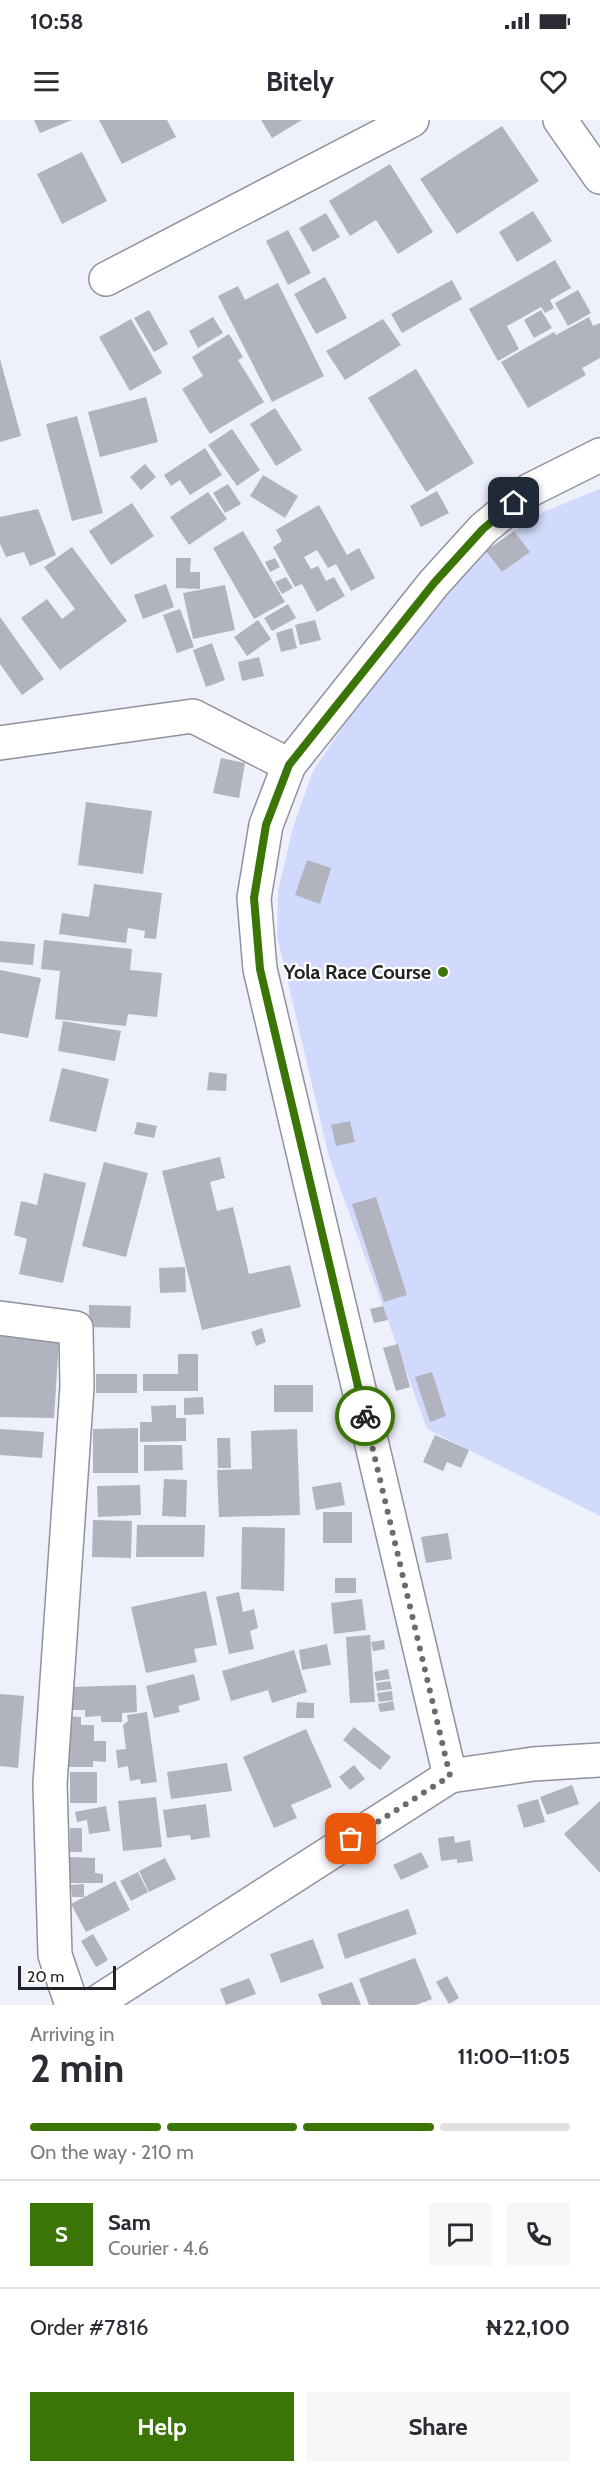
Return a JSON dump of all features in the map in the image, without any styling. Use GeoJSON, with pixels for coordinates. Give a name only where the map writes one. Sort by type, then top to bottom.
{"type":"FeatureCollection","features":[{"type":"Feature","properties":{"kind":"street"},"geometry":{"type":"LineString","coordinates":[[106,279],[412,120]]}},
{"type":"Feature","properties":{"kind":"street"},"geometry":{"type":"LineString","coordinates":[[560,120],[600,177]]}},
{"type":"Feature","properties":{"kind":"street"},"geometry":{"type":"LineString","coordinates":[[450,1776],[260,969],[254,898],[266,825],[289,765],[434,583],[483,529],[530,490],[600,455]]}},
{"type":"Feature","properties":{"kind":"street"},"geometry":{"type":"LineString","coordinates":[[0,743],[193,716],[289,765]]}},
{"type":"Feature","properties":{"kind":"street"},"geometry":{"type":"LineString","coordinates":[[0,1318],[76,1328],[76,1387],[50,1784],[55,1955],[72,2005]]}},
{"type":"Feature","properties":{"kind":"street"},"geometry":{"type":"LineString","coordinates":[[93,2005],[450,1776],[533,1764],[600,1760]]}},
{"type":"Feature","properties":{"kind":"shaded area","name":"Yola Race Course"},"geometry":{"type":"Polygon","coordinates":[[[600,489],[600,1516],[427,1429],[329,1157],[277,936],[278,891],[293,827],[313,771],[356,707],[472,560],[541,513],[600,489]]]}},
{"type":"Feature","properties":{"kind":"building"},"geometry":{"type":"Polygon","coordinates":[[[34,120],[72,120],[40,133],[34,120]]]}},
{"type":"Feature","properties":{"kind":"building"},"geometry":{"type":"Polygon","coordinates":[[[99,120],[167,120],[176,137],[122,164],[99,120]]]}},
{"type":"Feature","properties":{"kind":"building"},"geometry":{"type":"Polygon","coordinates":[[[261,120],[302,120],[272,138],[261,120]]]}},
{"type":"Feature","properties":{"kind":"building"},"geometry":{"type":"Polygon","coordinates":[[[502,126],[539,181],[457,234],[420,179],[502,126]]]}},
{"type":"Feature","properties":{"kind":"building"},"geometry":{"type":"Polygon","coordinates":[[[82,152],[107,201],[62,224],[37,174],[82,152]]]}},
{"type":"Feature","properties":{"kind":"building"},"geometry":{"type":"Polygon","coordinates":[[[390,164],[433,232],[398,254],[376,220],[350,236],[329,201],[390,164]]]}},
{"type":"Feature","properties":{"kind":"building"},"geometry":{"type":"Polygon","coordinates":[[[533,211],[552,241],[517,262],[499,232],[533,211]]]}},
{"type":"Feature","properties":{"kind":"building"},"geometry":{"type":"Polygon","coordinates":[[[326,213],[340,237],[313,252],[299,228],[326,213]]]}},
{"type":"Feature","properties":{"kind":"building"},"geometry":{"type":"Polygon","coordinates":[[[288,230],[311,273],[288,285],[266,241],[288,230]]]}},
{"type":"Feature","properties":{"kind":"building"},"geometry":{"type":"Polygon","coordinates":[[[555,260],[571,288],[550,300],[554,308],[545,313],[541,307],[507,326],[519,349],[498,361],[469,309],[555,260]]]}},
{"type":"Feature","properties":{"kind":"building"},"geometry":{"type":"Polygon","coordinates":[[[325,277],[347,318],[316,334],[294,294],[325,277]]]}},
{"type":"Feature","properties":{"kind":"building"},"geometry":{"type":"Polygon","coordinates":[[[452,280],[462,299],[402,333],[391,314],[452,280]]]}},
{"type":"Feature","properties":{"kind":"building"},"geometry":{"type":"Polygon","coordinates":[[[278,283],[324,376],[272,402],[218,296],[238,286],[245,300],[278,283]]]}},
{"type":"Feature","properties":{"kind":"building"},"geometry":{"type":"Polygon","coordinates":[[[578,290],[591,313],[568,326],[555,303],[578,290]]]}},
{"type":"Feature","properties":{"kind":"building"},"geometry":{"type":"Polygon","coordinates":[[[149,310],[168,344],[154,352],[134,318],[149,310]]]}},
{"type":"Feature","properties":{"kind":"building"},"geometry":{"type":"Polygon","coordinates":[[[541,310],[552,328],[534,338],[524,320],[541,310]]]}},
{"type":"Feature","properties":{"kind":"building"},"geometry":{"type":"Polygon","coordinates":[[[213,317],[223,333],[198,348],[189,331],[213,317]]]}},
{"type":"Feature","properties":{"kind":"building"},"geometry":{"type":"Polygon","coordinates":[[[589,317],[593,326],[600,323],[600,358],[582,368],[586,375],[528,408],[501,362],[554,332],[556,335],[589,317]]]}},
{"type":"Feature","properties":{"kind":"building"},"geometry":{"type":"Polygon","coordinates":[[[131,319],[162,373],[130,391],[99,337],[131,319]]]}},
{"type":"Feature","properties":{"kind":"building"},"geometry":{"type":"Polygon","coordinates":[[[383,319],[401,345],[345,380],[326,351],[383,319]]]}},
{"type":"Feature","properties":{"kind":"building"},"geometry":{"type":"Polygon","coordinates":[[[229,334],[243,357],[238,360],[264,402],[210,434],[182,389],[203,376],[192,357],[229,334]]]}},
{"type":"Feature","properties":{"kind":"building"},"geometry":{"type":"Polygon","coordinates":[[[0,359],[21,436],[0,442],[0,359]]]}},
{"type":"Feature","properties":{"kind":"building"},"geometry":{"type":"Polygon","coordinates":[[[416,369],[474,463],[426,492],[368,398],[416,369]]]}},
{"type":"Feature","properties":{"kind":"building"},"geometry":{"type":"Polygon","coordinates":[[[146,397],[158,442],[100,457],[88,412],[146,397]]]}},
{"type":"Feature","properties":{"kind":"building"},"geometry":{"type":"Polygon","coordinates":[[[275,408],[302,450],[276,466],[250,424],[275,408]]]}},
{"type":"Feature","properties":{"kind":"building"},"geometry":{"type":"Polygon","coordinates":[[[77,416],[103,513],[72,521],[46,424],[77,416]]]}},
{"type":"Feature","properties":{"kind":"building"},"geometry":{"type":"Polygon","coordinates":[[[232,429],[260,470],[237,486],[208,445],[232,429]]]}},
{"type":"Feature","properties":{"kind":"building"},"geometry":{"type":"Polygon","coordinates":[[[205,448],[222,475],[190,495],[180,480],[171,486],[164,475],[205,448]]]}},
{"type":"Feature","properties":{"kind":"building"},"geometry":{"type":"Polygon","coordinates":[[[145,464],[156,477],[141,490],[130,477],[145,464]]]}},
{"type":"Feature","properties":{"kind":"building"},"geometry":{"type":"Polygon","coordinates":[[[263,475],[298,496],[285,518],[250,496],[263,475]]]}},
{"type":"Feature","properties":{"kind":"building"},"geometry":{"type":"Polygon","coordinates":[[[228,484],[241,504],[225,513],[213,493],[228,484]]]}},
{"type":"Feature","properties":{"kind":"building"},"geometry":{"type":"Polygon","coordinates":[[[437,491],[449,513],[421,527],[410,506],[437,491]]]}},
{"type":"Feature","properties":{"kind":"building"},"geometry":{"type":"Polygon","coordinates":[[[208,492],[227,519],[189,545],[170,517],[208,492]]]}},
{"type":"Feature","properties":{"kind":"building"},"geometry":{"type":"Polygon","coordinates":[[[132,503],[154,536],[111,565],[89,531],[132,503]]]}},
{"type":"Feature","properties":{"kind":"building"},"geometry":{"type":"Polygon","coordinates":[[[319,505],[347,555],[359,548],[375,578],[351,591],[336,564],[328,568],[317,550],[304,557],[311,569],[318,566],[326,581],[334,577],[345,596],[317,612],[302,584],[295,587],[273,547],[282,541],[276,530],[319,505]]]}},
{"type":"Feature","properties":{"kind":"building"},"geometry":{"type":"Polygon","coordinates":[[[38,509],[56,555],[30,566],[24,552],[6,557],[0,544],[0,517],[38,509]]]}},
{"type":"Feature","properties":{"kind":"building"},"geometry":{"type":"Polygon","coordinates":[[[243,531],[285,602],[254,619],[213,548],[243,531]]]}},
{"type":"Feature","properties":{"kind":"building"},"geometry":{"type":"Polygon","coordinates":[[[514,531],[530,552],[502,572],[486,551],[514,531]]]}},
{"type":"Feature","properties":{"kind":"building"},"geometry":{"type":"Polygon","coordinates":[[[72,547],[127,621],[60,670],[21,618],[47,599],[62,619],[75,609],[44,567],[72,547]]]}},
{"type":"Feature","properties":{"kind":"building"},"geometry":{"type":"Polygon","coordinates":[[[176,558],[191,558],[190,572],[200,572],[200,589],[176,588],[176,558]]]}},
{"type":"Feature","properties":{"kind":"building"},"geometry":{"type":"Polygon","coordinates":[[[275,558],[280,567],[270,572],[265,562],[275,558]]]}},
{"type":"Feature","properties":{"kind":"building"},"geometry":{"type":"Polygon","coordinates":[[[286,577],[293,588],[282,594],[275,582],[286,577]]]}},
{"type":"Feature","properties":{"kind":"building"},"geometry":{"type":"Polygon","coordinates":[[[166,584],[174,607],[143,619],[134,595],[166,584]]]}},
{"type":"Feature","properties":{"kind":"building"},"geometry":{"type":"Polygon","coordinates":[[[225,585],[235,630],[193,639],[183,593],[225,585]]]}},
{"type":"Feature","properties":{"kind":"building"},"geometry":{"type":"Polygon","coordinates":[[[288,604],[296,618],[272,631],[264,618],[288,604]]]}},
{"type":"Feature","properties":{"kind":"building"},"geometry":{"type":"Polygon","coordinates":[[[180,609],[194,647],[177,653],[163,615],[180,609]]]}},
{"type":"Feature","properties":{"kind":"building"},"geometry":{"type":"Polygon","coordinates":[[[0,617],[44,679],[22,695],[0,664],[0,617]]]}},
{"type":"Feature","properties":{"kind":"building"},"geometry":{"type":"Polygon","coordinates":[[[258,620],[271,639],[247,656],[234,637],[258,620]]]}},
{"type":"Feature","properties":{"kind":"building"},"geometry":{"type":"Polygon","coordinates":[[[315,620],[321,640],[300,645],[295,625],[315,620]]]}},
{"type":"Feature","properties":{"kind":"building"},"geometry":{"type":"Polygon","coordinates":[[[292,628],[297,648],[281,652],[276,633],[292,628]]]}},
{"type":"Feature","properties":{"kind":"building"},"geometry":{"type":"Polygon","coordinates":[[[212,643],[225,680],[206,687],[193,650],[212,643]]]}},
{"type":"Feature","properties":{"kind":"building"},"geometry":{"type":"Polygon","coordinates":[[[259,657],[264,676],[242,681],[238,662],[259,657]]]}},
{"type":"Feature","properties":{"kind":"building"},"geometry":{"type":"Polygon","coordinates":[[[221,758],[245,763],[239,798],[213,793],[221,758]]]}},
{"type":"Feature","properties":{"kind":"building"},"geometry":{"type":"Polygon","coordinates":[[[86,802],[152,811],[143,874],[78,865],[86,802]]]}},
{"type":"Feature","properties":{"kind":"building"},"geometry":{"type":"Polygon","coordinates":[[[307,860],[331,868],[320,904],[295,895],[307,860]]]}},
{"type":"Feature","properties":{"kind":"building"},"geometry":{"type":"Polygon","coordinates":[[[94,884],[162,893],[156,939],[144,938],[145,931],[128,928],[126,943],[59,934],[62,913],[89,917],[94,884]]]}},
{"type":"Feature","properties":{"kind":"building"},"geometry":{"type":"Polygon","coordinates":[[[44,940],[132,949],[130,970],[162,973],[157,1017],[128,1014],[126,1026],[55,1019],[60,971],[41,969],[44,940]]]}},
{"type":"Feature","properties":{"kind":"building"},"geometry":{"type":"Polygon","coordinates":[[[0,941],[35,944],[33,965],[0,962],[0,941]]]}},
{"type":"Feature","properties":{"kind":"building"},"geometry":{"type":"Polygon","coordinates":[[[0,970],[41,978],[28,1038],[0,1033],[0,970]]]}},
{"type":"Feature","properties":{"kind":"building"},"geometry":{"type":"Polygon","coordinates":[[[63,1021],[121,1031],[115,1061],[58,1051],[63,1021]]]}},
{"type":"Feature","properties":{"kind":"building"},"geometry":{"type":"Polygon","coordinates":[[[62,1068],[109,1079],[96,1132],[49,1121],[62,1068]]]}},
{"type":"Feature","properties":{"kind":"building"},"geometry":{"type":"Polygon","coordinates":[[[209,1072],[227,1074],[226,1091],[207,1090],[209,1072]]]}},
{"type":"Feature","properties":{"kind":"building"},"geometry":{"type":"Polygon","coordinates":[[[350,1121],[355,1142],[336,1146],[331,1125],[350,1121]]]}},
{"type":"Feature","properties":{"kind":"building"},"geometry":{"type":"Polygon","coordinates":[[[137,1122],[157,1126],[154,1138],[134,1134],[137,1122]]]}},
{"type":"Feature","properties":{"kind":"building"},"geometry":{"type":"Polygon","coordinates":[[[220,1157],[225,1178],[210,1182],[217,1211],[233,1207],[249,1274],[290,1265],[301,1307],[202,1330],[162,1171],[220,1157]]]}},
{"type":"Feature","properties":{"kind":"building"},"geometry":{"type":"Polygon","coordinates":[[[104,1162],[148,1173],[126,1257],[82,1246],[104,1162]]]}},
{"type":"Feature","properties":{"kind":"building"},"geometry":{"type":"Polygon","coordinates":[[[44,1173],[86,1183],[63,1283],[19,1274],[27,1239],[14,1235],[21,1201],[37,1205],[44,1173]]]}},
{"type":"Feature","properties":{"kind":"building"},"geometry":{"type":"Polygon","coordinates":[[[376,1197],[407,1295],[384,1302],[352,1204],[376,1197]]]}},
{"type":"Feature","properties":{"kind":"building"},"geometry":{"type":"Polygon","coordinates":[[[185,1267],[186,1292],[160,1293],[159,1268],[185,1267]]]}},
{"type":"Feature","properties":{"kind":"building"},"geometry":{"type":"Polygon","coordinates":[[[89,1305],[131,1306],[130,1328],[89,1327],[89,1305]]]}},
{"type":"Feature","properties":{"kind":"building"},"geometry":{"type":"Polygon","coordinates":[[[383,1306],[388,1320],[374,1323],[370,1309],[383,1306]]]}},
{"type":"Feature","properties":{"kind":"building"},"geometry":{"type":"Polygon","coordinates":[[[262,1328],[266,1342],[256,1346],[251,1332],[262,1328]]]}},
{"type":"Feature","properties":{"kind":"building"},"geometry":{"type":"Polygon","coordinates":[[[0,1334],[59,1341],[54,1418],[0,1417],[0,1334]]]}},
{"type":"Feature","properties":{"kind":"building"},"geometry":{"type":"Polygon","coordinates":[[[398,1344],[410,1387],[396,1391],[383,1348],[398,1344]]]}},
{"type":"Feature","properties":{"kind":"building"},"geometry":{"type":"Polygon","coordinates":[[[178,1354],[198,1354],[198,1391],[143,1391],[143,1374],[178,1374],[178,1354]]]}},
{"type":"Feature","properties":{"kind":"building"},"geometry":{"type":"Polygon","coordinates":[[[432,1372],[446,1416],[430,1422],[415,1377],[432,1372]]]}},
{"type":"Feature","properties":{"kind":"building"},"geometry":{"type":"Polygon","coordinates":[[[96,1374],[137,1374],[137,1393],[96,1393],[96,1374]]]}},
{"type":"Feature","properties":{"kind":"building"},"geometry":{"type":"Polygon","coordinates":[[[274,1385],[313,1385],[313,1412],[274,1412],[274,1385]]]}},
{"type":"Feature","properties":{"kind":"building"},"geometry":{"type":"Polygon","coordinates":[[[203,1397],[204,1414],[184,1415],[184,1398],[203,1397]]]}},
{"type":"Feature","properties":{"kind":"building"},"geometry":{"type":"Polygon","coordinates":[[[176,1405],[176,1418],[186,1418],[186,1441],[140,1442],[140,1422],[152,1422],[151,1406],[176,1405]]]}},
{"type":"Feature","properties":{"kind":"building"},"geometry":{"type":"Polygon","coordinates":[[[138,1428],[138,1473],[93,1473],[93,1429],[138,1428]]]}},
{"type":"Feature","properties":{"kind":"building"},"geometry":{"type":"Polygon","coordinates":[[[0,1429],[44,1432],[42,1458],[0,1455],[0,1429]]]}},
{"type":"Feature","properties":{"kind":"building"},"geometry":{"type":"Polygon","coordinates":[[[297,1429],[300,1515],[219,1517],[217,1470],[252,1469],[251,1431],[297,1429]]]}},
{"type":"Feature","properties":{"kind":"building"},"geometry":{"type":"Polygon","coordinates":[[[435,1435],[469,1450],[461,1468],[447,1462],[443,1471],[423,1462],[435,1435]]]}},
{"type":"Feature","properties":{"kind":"building"},"geometry":{"type":"Polygon","coordinates":[[[217,1438],[230,1438],[231,1468],[218,1468],[217,1438]]]}},
{"type":"Feature","properties":{"kind":"building"},"geometry":{"type":"Polygon","coordinates":[[[144,1445],[182,1445],[183,1470],[144,1471],[144,1445]]]}},
{"type":"Feature","properties":{"kind":"building"},"geometry":{"type":"Polygon","coordinates":[[[164,1479],[187,1480],[186,1517],[162,1516],[164,1479]]]}},
{"type":"Feature","properties":{"kind":"building"},"geometry":{"type":"Polygon","coordinates":[[[341,1482],[345,1505],[316,1510],[312,1487],[341,1482]]]}},
{"type":"Feature","properties":{"kind":"building"},"geometry":{"type":"Polygon","coordinates":[[[140,1485],[141,1515],[98,1517],[97,1486],[140,1485]]]}},
{"type":"Feature","properties":{"kind":"building"},"geometry":{"type":"Polygon","coordinates":[[[323,1512],[352,1512],[352,1543],[323,1543],[323,1512]]]}},
{"type":"Feature","properties":{"kind":"building"},"geometry":{"type":"Polygon","coordinates":[[[93,1520],[132,1521],[131,1558],[92,1557],[93,1520]]]}},
{"type":"Feature","properties":{"kind":"building"},"geometry":{"type":"Polygon","coordinates":[[[137,1525],[205,1525],[204,1557],[136,1557],[137,1525]]]}},
{"type":"Feature","properties":{"kind":"building"},"geometry":{"type":"Polygon","coordinates":[[[242,1527],[285,1528],[284,1591],[241,1589],[242,1527]]]}},
{"type":"Feature","properties":{"kind":"building"},"geometry":{"type":"Polygon","coordinates":[[[448,1533],[452,1559],[426,1563],[421,1537],[448,1533]]]}},
{"type":"Feature","properties":{"kind":"building"},"geometry":{"type":"Polygon","coordinates":[[[335,1578],[356,1578],[356,1593],[335,1593],[335,1578]]]}},
{"type":"Feature","properties":{"kind":"building"},"geometry":{"type":"Polygon","coordinates":[[[206,1591],[217,1645],[194,1649],[197,1662],[146,1673],[131,1607],[206,1591]]]}},
{"type":"Feature","properties":{"kind":"building"},"geometry":{"type":"Polygon","coordinates":[[[239,1592],[243,1612],[254,1609],[258,1628],[250,1631],[254,1649],[229,1654],[216,1597],[239,1592]]]}},
{"type":"Feature","properties":{"kind":"building"},"geometry":{"type":"Polygon","coordinates":[[[362,1599],[366,1630],[334,1634],[331,1603],[362,1599]]]}},
{"type":"Feature","properties":{"kind":"building"},"geometry":{"type":"Polygon","coordinates":[[[370,1635],[375,1702],[350,1703],[346,1637],[370,1635]]]}},
{"type":"Feature","properties":{"kind":"building"},"geometry":{"type":"Polygon","coordinates":[[[384,1640],[385,1649],[373,1651],[371,1642],[384,1640]]]}},
{"type":"Feature","properties":{"kind":"building"},"geometry":{"type":"Polygon","coordinates":[[[327,1644],[331,1665],[302,1670],[299,1650],[327,1644]]]}},
{"type":"Feature","properties":{"kind":"building"},"geometry":{"type":"Polygon","coordinates":[[[294,1650],[307,1692],[272,1703],[268,1690],[231,1701],[222,1671],[294,1650]]]}},
{"type":"Feature","properties":{"kind":"building"},"geometry":{"type":"Polygon","coordinates":[[[388,1669],[390,1679],[376,1681],[374,1672],[388,1669]]]}},
{"type":"Feature","properties":{"kind":"building"},"geometry":{"type":"Polygon","coordinates":[[[194,1674],[200,1700],[178,1706],[180,1712],[154,1718],[146,1686],[194,1674]]]}},
{"type":"Feature","properties":{"kind":"building"},"geometry":{"type":"Polygon","coordinates":[[[390,1681],[392,1689],[377,1691],[376,1683],[390,1681]]]}},
{"type":"Feature","properties":{"kind":"building"},"geometry":{"type":"Polygon","coordinates":[[[136,1685],[137,1712],[122,1713],[122,1722],[101,1722],[101,1716],[85,1717],[85,1710],[71,1710],[70,1687],[136,1685]]]}},
{"type":"Feature","properties":{"kind":"building"},"geometry":{"type":"Polygon","coordinates":[[[392,1691],[393,1700],[379,1702],[377,1693],[392,1691]]]}},
{"type":"Feature","properties":{"kind":"building"},"geometry":{"type":"Polygon","coordinates":[[[0,1694],[24,1696],[18,1768],[0,1766],[0,1694]]]}},
{"type":"Feature","properties":{"kind":"building"},"geometry":{"type":"Polygon","coordinates":[[[393,1701],[395,1710],[380,1712],[378,1704],[393,1701]]]}},
{"type":"Feature","properties":{"kind":"building"},"geometry":{"type":"Polygon","coordinates":[[[297,1702],[314,1703],[314,1718],[296,1718],[297,1702]]]}},
{"type":"Feature","properties":{"kind":"building"},"geometry":{"type":"Polygon","coordinates":[[[147,1712],[157,1782],[141,1784],[140,1779],[130,1781],[128,1766],[118,1768],[116,1750],[126,1749],[123,1725],[128,1721],[127,1715],[147,1712]]]}},
{"type":"Feature","properties":{"kind":"building"},"geometry":{"type":"Polygon","coordinates":[[[68,1716],[81,1717],[81,1725],[94,1725],[94,1741],[106,1741],[106,1762],[93,1761],[93,1767],[67,1767],[68,1716]]]}},
{"type":"Feature","properties":{"kind":"building"},"geometry":{"type":"Polygon","coordinates":[[[354,1727],[391,1757],[380,1770],[343,1740],[354,1727]]]}},
{"type":"Feature","properties":{"kind":"building"},"geometry":{"type":"Polygon","coordinates":[[[306,1729],[332,1787],[291,1805],[297,1818],[274,1828],[243,1757],[306,1729]]]}},
{"type":"Feature","properties":{"kind":"building"},"geometry":{"type":"Polygon","coordinates":[[[227,1763],[232,1791],[171,1799],[167,1772],[227,1763]]]}},
{"type":"Feature","properties":{"kind":"building"},"geometry":{"type":"Polygon","coordinates":[[[354,1765],[365,1779],[350,1790],[339,1777],[354,1765]]]}},
{"type":"Feature","properties":{"kind":"building"},"geometry":{"type":"Polygon","coordinates":[[[70,1772],[97,1772],[97,1803],[70,1803],[70,1772]]]}},
{"type":"Feature","properties":{"kind":"building"},"geometry":{"type":"Polygon","coordinates":[[[572,1785],[579,1804],[547,1815],[540,1797],[572,1785]]]}},
{"type":"Feature","properties":{"kind":"building"},"geometry":{"type":"Polygon","coordinates":[[[156,1797],[162,1847],[123,1851],[118,1801],[156,1797]]]}},
{"type":"Feature","properties":{"kind":"building"},"geometry":{"type":"Polygon","coordinates":[[[538,1799],[545,1822],[524,1828],[517,1805],[538,1799]]]}},
{"type":"Feature","properties":{"kind":"building"},"geometry":{"type":"Polygon","coordinates":[[[600,1801],[600,1873],[564,1834],[600,1801]]]}},
{"type":"Feature","properties":{"kind":"building"},"geometry":{"type":"Polygon","coordinates":[[[206,1804],[210,1837],[191,1840],[190,1835],[167,1838],[163,1810],[206,1804]]]}},
{"type":"Feature","properties":{"kind":"building"},"geometry":{"type":"Polygon","coordinates":[[[106,1806],[110,1831],[89,1834],[87,1820],[77,1822],[75,1812],[106,1806]]]}},
{"type":"Feature","properties":{"kind":"building"},"geometry":{"type":"Polygon","coordinates":[[[70,1828],[82,1828],[82,1852],[70,1852],[70,1828]]]}},
{"type":"Feature","properties":{"kind":"building"},"geometry":{"type":"Polygon","coordinates":[[[454,1836],[455,1843],[470,1840],[473,1861],[457,1863],[457,1859],[441,1861],[438,1838],[454,1836]]]}},
{"type":"Feature","properties":{"kind":"building"},"geometry":{"type":"Polygon","coordinates":[[[421,1852],[429,1867],[401,1880],[393,1865],[421,1852]]]}},
{"type":"Feature","properties":{"kind":"building"},"geometry":{"type":"Polygon","coordinates":[[[68,1857],[95,1858],[95,1873],[103,1874],[103,1883],[68,1883],[68,1857]]]}},
{"type":"Feature","properties":{"kind":"building"},"geometry":{"type":"Polygon","coordinates":[[[165,1858],[176,1879],[149,1892],[139,1871],[165,1858]]]}},
{"type":"Feature","properties":{"kind":"building"},"geometry":{"type":"Polygon","coordinates":[[[138,1872],[148,1892],[131,1901],[120,1881],[138,1872]]]}},
{"type":"Feature","properties":{"kind":"building"},"geometry":{"type":"Polygon","coordinates":[[[115,1881],[130,1910],[86,1932],[71,1904],[115,1881]]]}},
{"type":"Feature","properties":{"kind":"building"},"geometry":{"type":"Polygon","coordinates":[[[84,1884],[84,1897],[72,1897],[71,1885],[84,1884]]]}},
{"type":"Feature","properties":{"kind":"building"},"geometry":{"type":"Polygon","coordinates":[[[408,1909],[417,1934],[345,1959],[337,1934],[408,1909]]]}},
{"type":"Feature","properties":{"kind":"building"},"geometry":{"type":"Polygon","coordinates":[[[93,1934],[108,1960],[96,1967],[81,1941],[93,1934]]]}},
{"type":"Feature","properties":{"kind":"building"},"geometry":{"type":"Polygon","coordinates":[[[313,1939],[324,1968],[281,1983],[270,1954],[313,1939]]]}},
{"type":"Feature","properties":{"kind":"building"},"geometry":{"type":"Polygon","coordinates":[[[415,1958],[432,1999],[416,2005],[369,2005],[359,1979],[415,1958]]]}},
{"type":"Feature","properties":{"kind":"building"},"geometry":{"type":"Polygon","coordinates":[[[447,1976],[459,1998],[449,2004],[436,1982],[447,1976]]]}},
{"type":"Feature","properties":{"kind":"building"},"geometry":{"type":"Polygon","coordinates":[[[249,1978],[256,1994],[226,2005],[220,1989],[249,1978]]]}},
{"type":"Feature","properties":{"kind":"building"},"geometry":{"type":"Polygon","coordinates":[[[352,1982],[361,2005],[322,2005],[318,1994],[352,1982]]]}},
{"type":"Feature","properties":{"kind":"way so far"},"geometry":{"type":"LineString","coordinates":[[351,1839],[450,1776],[365,1416]]}},
{"type":"Feature","properties":{"kind":"place","name":"Yola Race Course"},"geometry":{"type":"Point","coordinates":[443,972]}},
{"type":"Feature","properties":{"kind":"route"},"geometry":{"type":"LineString","coordinates":[[365,1416],[260,969],[254,898],[266,825],[289,765],[434,583],[483,529],[514,503]]}}]}
